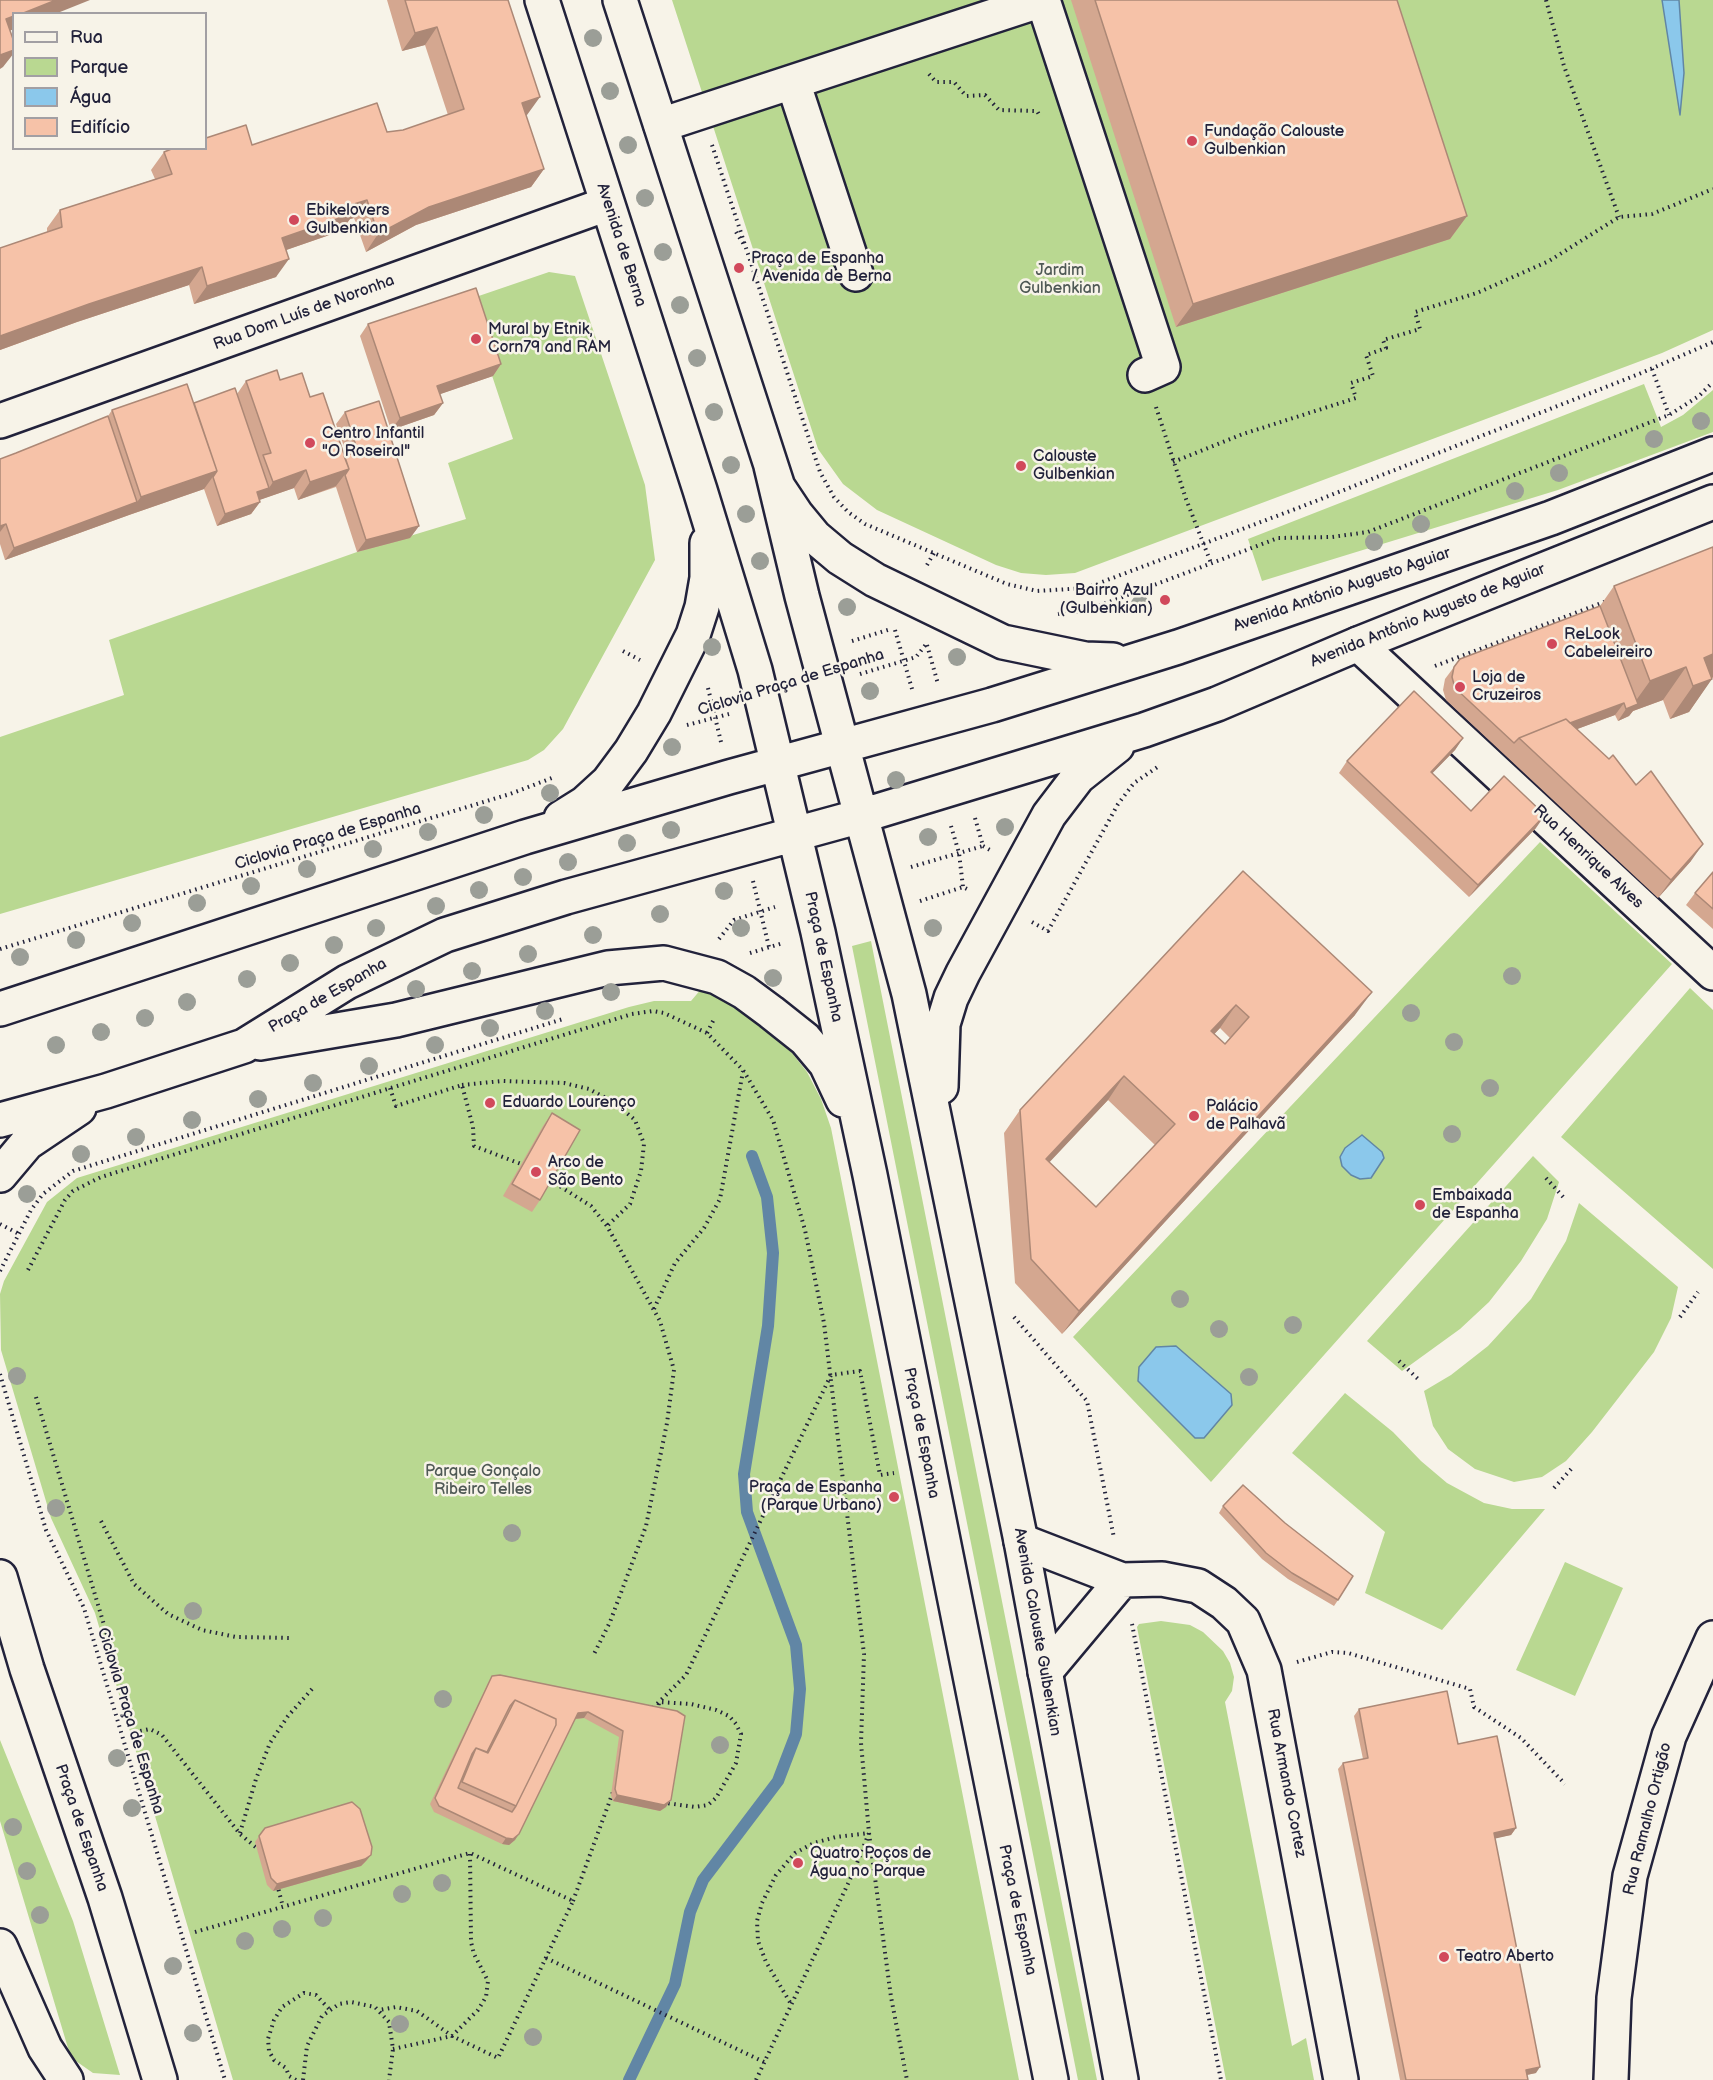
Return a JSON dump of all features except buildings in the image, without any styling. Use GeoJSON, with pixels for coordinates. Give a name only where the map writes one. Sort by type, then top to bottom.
{"type":"FeatureCollection","features":[{"type":"Feature","properties":{"kind":"main road","name":"Avenida de Berna"},"geometry":{"type":"LineString","coordinates":[[542,0],[700,490]]}},
{"type":"Feature","properties":{"kind":"main road"},"geometry":{"type":"LineString","coordinates":[[620,0],[778,487],[814,537],[840,558],[875,580],[1003,642],[1039,652],[1085,659],[1133,661]]}},
{"type":"Feature","properties":{"kind":"main road"},"geometry":{"type":"LineString","coordinates":[[661,125],[1043,0],[1163,367],[1145,375]]}},
{"type":"Feature","properties":{"kind":"main road"},"geometry":{"type":"LineString","coordinates":[[793,82],[856,274]]}},
{"type":"Feature","properties":{"kind":"main road","name":"Rua Dom Luís de Noronha"},"geometry":{"type":"LineString","coordinates":[[0,421],[608,204]]}},
{"type":"Feature","properties":{"kind":"main road","name":"Avenida António Augusto Aguiar"},"geometry":{"type":"LineString","coordinates":[[842,746],[992,705],[1133,661],[1551,518],[1713,453]]}},
{"type":"Feature","properties":{"kind":"main road"},"geometry":{"type":"LineString","coordinates":[[771,466],[826,685],[909,993],[948,1185]]}},
{"type":"Feature","properties":{"kind":"main road"},"geometry":{"type":"LineString","coordinates":[[525,837],[585,803],[608,782],[631,751],[654,713],[693,635],[702,607],[707,547],[700,490]]}},
{"type":"Feature","properties":{"kind":"main road","name":"Praça de Espanha"},"geometry":{"type":"LineString","coordinates":[[700,490],[763,704],[795,834],[870,1175],[1051,2080]]}},
{"type":"Feature","properties":{"kind":"main road","name":"Avenida António Augusto de Aguiar"},"geometry":{"type":"LineString","coordinates":[[1144,730],[1217,704],[1358,644],[1713,502]]}},
{"type":"Feature","properties":{"kind":"main road","name":"Rua Henrique Alves"},"geometry":{"type":"LineString","coordinates":[[1358,644],[1713,973]]}},
{"type":"Feature","properties":{"kind":"main road"},"geometry":{"type":"LineString","coordinates":[[948,1185],[941,1097],[943,1024],[951,998],[1048,815],[1077,777],[1105,753],[1144,730]]}},
{"type":"Feature","properties":{"kind":"main road","name":"Praça de Espanha"},"geometry":{"type":"LineString","coordinates":[[0,1120],[106,1091],[244,1046],[347,982],[445,935],[511,913],[861,816],[1144,730]]}},
{"type":"Feature","properties":{"kind":"main road"},"geometry":{"type":"LineString","coordinates":[[0,1009],[525,837],[842,746]]}},
{"type":"Feature","properties":{"kind":"main road"},"geometry":{"type":"LineString","coordinates":[[244,1046],[396,1020],[608,968],[641,963],[680,966],[717,977],[744,992],[806,1039],[826,1064],[848,1110],[870,1175]]}},
{"type":"Feature","properties":{"kind":"main road"},"geometry":{"type":"LineString","coordinates":[[0,993],[46,995]]}},
{"type":"Feature","properties":{"kind":"main road"},"geometry":{"type":"LineString","coordinates":[[0,1175],[27,1143],[106,1091]]}},
{"type":"Feature","properties":{"kind":"main road","name":"Avenida Calouste Gulbenkian"},"geometry":{"type":"LineString","coordinates":[[948,1185],[1021,1541],[1121,2080]]}},
{"type":"Feature","properties":{"kind":"main road","name":"Rua Armando Cortez"},"geometry":{"type":"LineString","coordinates":[[1021,1541],[1122,1580],[1162,1579],[1198,1586],[1224,1603],[1243,1621],[1264,1670],[1341,2080]]}},
{"type":"Feature","properties":{"kind":"main road","name":"Praça de Espanha"},"geometry":{"type":"LineString","coordinates":[[0,1577],[27,1669],[105,1898],[160,2080]]}},
{"type":"Feature","properties":{"kind":"main road"},"geometry":{"type":"LineString","coordinates":[[1045,1672],[1122,1580]]}},
{"type":"Feature","properties":{"kind":"main road","name":"Rua Ramalho Ortigão"},"geometry":{"type":"LineString","coordinates":[[1611,2080],[1614,1998],[1630,1876],[1669,1736],[1712,1645]]}},
{"type":"Feature","properties":{"kind":"main road"},"geometry":{"type":"LineString","coordinates":[[0,1948],[39,2080]]}},
{"type":"Feature","properties":{"kind":"main road"},"geometry":{"type":"LineString","coordinates":[[0,1948],[45,2048],[66,2080]]}},
{"type":"Feature","properties":{"kind":"main road"},"geometry":{"type":"LineString","coordinates":[[143,2022],[147,2049],[144,2080]]}},
{"type":"Feature","properties":{"kind":"path"},"geometry":{"type":"LineString","coordinates":[[1546,0],[1564,66],[1618,217]]}},
{"type":"Feature","properties":{"kind":"path"},"geometry":{"type":"LineString","coordinates":[[916,41],[925,68],[936,82],[954,82],[966,96],[985,95],[999,110],[1037,111],[1050,127],[1082,117]]}},
{"type":"Feature","properties":{"kind":"path"},"geometry":{"type":"LineString","coordinates":[[699,112],[722,170],[820,472],[834,497],[848,512],[865,524],[1008,584],[1037,591],[1086,588],[1652,369],[1713,342]]}},
{"type":"Feature","properties":{"kind":"path"},"geometry":{"type":"LineString","coordinates":[[1173,462],[1243,434],[1356,399],[1351,382],[1373,376],[1366,354],[1386,348],[1383,340],[1420,328],[1415,312],[1477,293],[1549,261],[1618,217],[1652,214],[1713,189]]}},
{"type":"Feature","properties":{"kind":"path"},"geometry":{"type":"LineString","coordinates":[[1652,369],[1669,415]]}},
{"type":"Feature","properties":{"kind":"path"},"geometry":{"type":"LineString","coordinates":[[1145,375],[1173,462],[1211,563]]}},
{"type":"Feature","properties":{"kind":"path"},"geometry":{"type":"LineString","coordinates":[[1051,615],[1088,610],[1278,538],[1332,537],[1368,532],[1669,415],[1699,396],[1713,382]]}},
{"type":"Feature","properties":{"kind":"path"},"geometry":{"type":"LineString","coordinates":[[1395,678],[1411,675],[1615,598]]}},
{"type":"Feature","properties":{"kind":"path","name":"Ciclovia Praça de Espanha"},"geometry":{"type":"LineString","coordinates":[[826,685],[916,657],[944,613]]}},
{"type":"Feature","properties":{"kind":"path","name":"Ciclovia Praça de Espanha"},"geometry":{"type":"LineString","coordinates":[[654,713],[674,723],[692,725],[763,704]]}},
{"type":"Feature","properties":{"kind":"path","name":"Ciclovia Praça de Espanha"},"geometry":{"type":"LineString","coordinates":[[0,949],[510,794],[556,776]]}},
{"type":"Feature","properties":{"kind":"path"},"geometry":{"type":"LineString","coordinates":[[982,846],[1020,868]]}},
{"type":"Feature","properties":{"kind":"path"},"geometry":{"type":"LineString","coordinates":[[1025,931],[1035,912]]}},
{"type":"Feature","properties":{"kind":"path"},"geometry":{"type":"LineString","coordinates":[[28,1270],[65,1200],[84,1185],[122,1170],[644,1011],[677,1016],[707,1033],[743,1070],[773,1120],[792,1177],[824,1323],[864,1654],[861,1743],[869,1833],[891,1997],[907,2080]]}},
{"type":"Feature","properties":{"kind":"path"},"geometry":{"type":"LineString","coordinates":[[654,1310],[675,1263],[704,1228],[720,1199],[743,1070]]}},
{"type":"Feature","properties":{"kind":"path"},"geometry":{"type":"LineString","coordinates":[[390,1088],[396,1106],[462,1085],[502,1081],[564,1083],[589,1089],[615,1103],[634,1120],[644,1144],[641,1171],[630,1204],[607,1226]]}},
{"type":"Feature","properties":{"kind":"path"},"geometry":{"type":"LineString","coordinates":[[462,1085],[473,1127],[474,1146],[521,1164]]}},
{"type":"Feature","properties":{"kind":"path"},"geometry":{"type":"LineString","coordinates":[[1546,1178],[1565,1199]]}},
{"type":"Feature","properties":{"kind":"path"},"geometry":{"type":"LineString","coordinates":[[550,1180],[591,1206],[607,1226],[654,1310],[674,1370],[667,1424],[646,1526],[610,1622],[594,1654]]}},
{"type":"Feature","properties":{"kind":"path"},"geometry":{"type":"LineString","coordinates":[[0,1224],[19,1234]]}},
{"type":"Feature","properties":{"kind":"path"},"geometry":{"type":"LineString","coordinates":[[1680,1317],[1698,1292]]}},
{"type":"Feature","properties":{"kind":"path"},"geometry":{"type":"LineString","coordinates":[[1008,1311],[1087,1401],[1221,2080]]}},
{"type":"Feature","properties":{"kind":"path"},"geometry":{"type":"LineString","coordinates":[[1399,1361],[1418,1379]]}},
{"type":"Feature","properties":{"kind":"path"},"geometry":{"type":"LineString","coordinates":[[831,1375],[860,1371],[880,1476],[927,1466]]}},
{"type":"Feature","properties":{"kind":"path","name":"Ciclovia Praça de Espanha"},"geometry":{"type":"LineString","coordinates":[[0,1374],[46,1530],[84,1608],[225,2080]]}},
{"type":"Feature","properties":{"kind":"path"},"geometry":{"type":"LineString","coordinates":[[646,1715],[686,1675],[831,1375]]}},
{"type":"Feature","properties":{"kind":"path"},"geometry":{"type":"LineString","coordinates":[[36,1397],[136,1732],[150,1729],[162,1735],[240,1834],[263,1852]]}},
{"type":"Feature","properties":{"kind":"path"},"geometry":{"type":"LineString","coordinates":[[1554,1488],[1573,1467]]}},
{"type":"Feature","properties":{"kind":"path"},"geometry":{"type":"LineString","coordinates":[[101,1521],[134,1584],[168,1614],[202,1630],[236,1637],[293,1638]]}},
{"type":"Feature","properties":{"kind":"path"},"geometry":{"type":"LineString","coordinates":[[1264,1670],[1332,1652],[1470,1689],[1474,1707],[1521,1738],[1565,1784]]}},
{"type":"Feature","properties":{"kind":"path"},"geometry":{"type":"LineString","coordinates":[[240,1834],[256,1779],[270,1743],[288,1716],[312,1689]]}},
{"type":"Feature","properties":{"kind":"path"},"geometry":{"type":"LineString","coordinates":[[656,1722],[659,1702]]}},
{"type":"Feature","properties":{"kind":"path"},"geometry":{"type":"LineString","coordinates":[[659,1702],[691,1704],[716,1710],[729,1716],[741,1734],[736,1763],[716,1798],[708,1805],[695,1807],[663,1803]]}},
{"type":"Feature","properties":{"kind":"path"},"geometry":{"type":"LineString","coordinates":[[379,2010],[396,2007],[417,2011],[452,2036],[498,2058],[573,1902],[616,1784]]}},
{"type":"Feature","properties":{"kind":"path"},"geometry":{"type":"LineString","coordinates":[[612,1794],[622,1796]]}},
{"type":"Feature","properties":{"kind":"path"},"geometry":{"type":"LineString","coordinates":[[756,2080],[853,1873],[869,1833]]}},
{"type":"Feature","properties":{"kind":"path"},"geometry":{"type":"LineString","coordinates":[[790,2004],[766,1962],[758,1941],[757,1921],[762,1903],[776,1875],[795,1853],[814,1843],[836,1836],[869,1833]]}},
{"type":"Feature","properties":{"kind":"path"},"geometry":{"type":"LineString","coordinates":[[195,1932],[470,1853],[573,1902]]}},
{"type":"Feature","properties":{"kind":"path"},"geometry":{"type":"LineString","coordinates":[[393,2049],[452,2036],[478,2010],[488,1989],[488,1981],[474,1954],[471,1942],[470,1853]]}},
{"type":"Feature","properties":{"kind":"path"},"geometry":{"type":"LineString","coordinates":[[275,1878],[284,1906]]}},
{"type":"Feature","properties":{"kind":"path"},"geometry":{"type":"LineString","coordinates":[[546,1958],[764,2062]]}},
{"type":"Feature","properties":{"kind":"path"},"geometry":{"type":"LineString","coordinates":[[296,2080],[289,2076],[286,2068],[274,2060],[269,2050],[268,2039],[274,2020],[282,2007],[304,1994],[316,1995],[330,2010]]}},
{"type":"Feature","properties":{"kind":"path"},"geometry":{"type":"LineString","coordinates":[[303,2080],[307,2046],[322,2016],[330,2010],[351,2002],[362,2003],[379,2010],[389,2022],[393,2049],[389,2080]]}},
{"type":"Feature","properties":{"kind":"green space","name":"Jardim Gulbenkian"},"geometry":{"type":"Polygon","coordinates":[[[672,0],[1713,0],[1713,330],[1662,353],[1075,573],[1046,575],[1021,573],[996,565],[877,510],[843,484],[818,449],[672,0]]]}},
{"type":"Feature","properties":{"kind":"green space"},"geometry":{"type":"Polygon","coordinates":[[[549,272],[575,276],[645,485],[655,560],[563,729],[544,750],[528,760],[0,914],[0,737],[124,695],[109,640],[357,552],[466,519],[448,463],[513,439],[467,300],[549,272]]]}},
{"type":"Feature","properties":{"kind":"green space"},"geometry":{"type":"Polygon","coordinates":[[[1644,384],[1661,427],[1683,415],[1713,390],[1713,432],[1558,490],[1262,581],[1248,539],[1644,384]]]}},
{"type":"Feature","properties":{"kind":"green space"},"geometry":{"type":"Polygon","coordinates":[[[1540,842],[1672,964],[1211,1482],[1073,1337],[1540,842]]]}},
{"type":"Feature","properties":{"kind":"green space"},"geometry":{"type":"Polygon","coordinates":[[[871,941],[1097,2080],[1078,2080],[852,946],[871,941]]]}},
{"type":"Feature","properties":{"kind":"green space","name":"Parque Gonçalo Ribeiro Telles"},"geometry":{"type":"Polygon","coordinates":[[[702,988],[733,1004],[770,1032],[792,1053],[807,1072],[821,1099],[831,1128],[1019,2080],[233,2080],[95,1613],[51,1518],[1,1350],[0,1294],[4,1281],[47,1202],[77,1178],[629,1007],[654,1001],[691,1001],[702,988]]]}},
{"type":"Feature","properties":{"kind":"green space"},"geometry":{"type":"Polygon","coordinates":[[[1690,988],[1713,1010],[1713,1269],[1561,1137],[1690,988]]]}},
{"type":"Feature","properties":{"kind":"green space"},"geometry":{"type":"Polygon","coordinates":[[[1533,1156],[1559,1182],[1547,1219],[1521,1261],[1489,1302],[1460,1329],[1402,1371],[1367,1341],[1533,1156]]]}},
{"type":"Feature","properties":{"kind":"green space"},"geometry":{"type":"Polygon","coordinates":[[[1579,1203],[1678,1287],[1671,1318],[1654,1352],[1592,1432],[1566,1461],[1542,1477],[1514,1482],[1475,1469],[1448,1449],[1433,1426],[1424,1391],[1451,1375],[1488,1346],[1531,1299],[1566,1241],[1579,1203]]]}},
{"type":"Feature","properties":{"kind":"green space"},"geometry":{"type":"Polygon","coordinates":[[[1345,1393],[1393,1432],[1421,1461],[1447,1483],[1484,1503],[1512,1509],[1545,1509],[1442,1630],[1365,1593],[1385,1532],[1292,1453],[1345,1393]]]}},
{"type":"Feature","properties":{"kind":"green space"},"geometry":{"type":"Polygon","coordinates":[[[1565,1562],[1623,1588],[1575,1696],[1516,1670],[1565,1562]]]}},
{"type":"Feature","properties":{"kind":"green space"},"geometry":{"type":"Polygon","coordinates":[[[1161,1621],[1190,1625],[1203,1632],[1223,1651],[1230,1663],[1234,1677],[1232,1691],[1225,1702],[1292,2046],[1306,2038],[1314,2080],[1226,2080],[1137,1627],[1139,1624],[1161,1621]]]}},
{"type":"Feature","properties":{"kind":"green space"},"geometry":{"type":"Polygon","coordinates":[[[0,1740],[73,1921],[120,2075],[93,2073],[73,2059],[68,2048],[0,1821],[0,1740]]]}},
{"type":"Feature","properties":{"kind":"water"},"geometry":{"type":"Polygon","coordinates":[[[1662,0],[1679,0],[1684,73],[1680,115],[1662,0]]]}},
{"type":"Feature","properties":{"kind":"water"},"geometry":{"type":"Polygon","coordinates":[[[1362,1135],[1382,1152],[1384,1158],[1371,1178],[1360,1179],[1351,1175],[1342,1166],[1340,1157],[1345,1148],[1362,1135]]]}},
{"type":"Feature","properties":{"kind":"water"},"geometry":{"type":"Polygon","coordinates":[[[1176,1346],[1231,1394],[1232,1405],[1204,1438],[1195,1438],[1138,1381],[1139,1367],[1156,1347],[1176,1346]]]}},
{"type":"Feature","properties":{"kind":"waterway"},"geometry":{"type":"LineString","coordinates":[[629,2080],[675,1984],[690,1912],[703,1880],[778,1781],[796,1734],[800,1689],[796,1645],[747,1512],[744,1474],[768,1326],[773,1253],[767,1197],[752,1156]]}},
{"type":"Feature","properties":{"kind":"place","name":"Fundação Calouste Gulbenkian"},"geometry":{"type":"Point","coordinates":[1192,141]}},
{"type":"Feature","properties":{"kind":"place","name":"Ebikelovers Gulbenkian"},"geometry":{"type":"Point","coordinates":[294,220]}},
{"type":"Feature","properties":{"kind":"place","name":"Praça de Espanha / Avenida de Berna"},"geometry":{"type":"Point","coordinates":[739,268]}},
{"type":"Feature","properties":{"kind":"place","name":"Mural by Etnik, Corn79 and RAM"},"geometry":{"type":"Point","coordinates":[476,339]}},
{"type":"Feature","properties":{"kind":"place","name":"Centro Infantil \"O Roseiral\""},"geometry":{"type":"Point","coordinates":[310,443]}},
{"type":"Feature","properties":{"kind":"place","name":"Calouste Gulbenkian"},"geometry":{"type":"Point","coordinates":[1021,466]}},
{"type":"Feature","properties":{"kind":"place","name":"Bairro Azul (Gulbenkian)"},"geometry":{"type":"Point","coordinates":[1165,600]}},
{"type":"Feature","properties":{"kind":"place","name":"ReLook Cabeleireiro"},"geometry":{"type":"Point","coordinates":[1552,644]}},
{"type":"Feature","properties":{"kind":"place","name":"Loja de Cruzeiros"},"geometry":{"type":"Point","coordinates":[1460,687]}},
{"type":"Feature","properties":{"kind":"place","name":"Eduardo Lourenço"},"geometry":{"type":"Point","coordinates":[490,1103]}},
{"type":"Feature","properties":{"kind":"place","name":"Palácio de Palhavã"},"geometry":{"type":"Point","coordinates":[1194,1116]}},
{"type":"Feature","properties":{"kind":"place","name":"Arco de São Bento"},"geometry":{"type":"Point","coordinates":[536,1172]}},
{"type":"Feature","properties":{"kind":"place","name":"Embaixada de Espanha"},"geometry":{"type":"Point","coordinates":[1420,1205]}},
{"type":"Feature","properties":{"kind":"place","name":"Praça de Espanha (Parque Urbano)"},"geometry":{"type":"Point","coordinates":[894,1497]}},
{"type":"Feature","properties":{"kind":"place","name":"Quatro Poços de Água no Parque"},"geometry":{"type":"Point","coordinates":[798,1863]}},
{"type":"Feature","properties":{"kind":"place","name":"Teatro Aberto"},"geometry":{"type":"Point","coordinates":[1444,1957]}}]}
